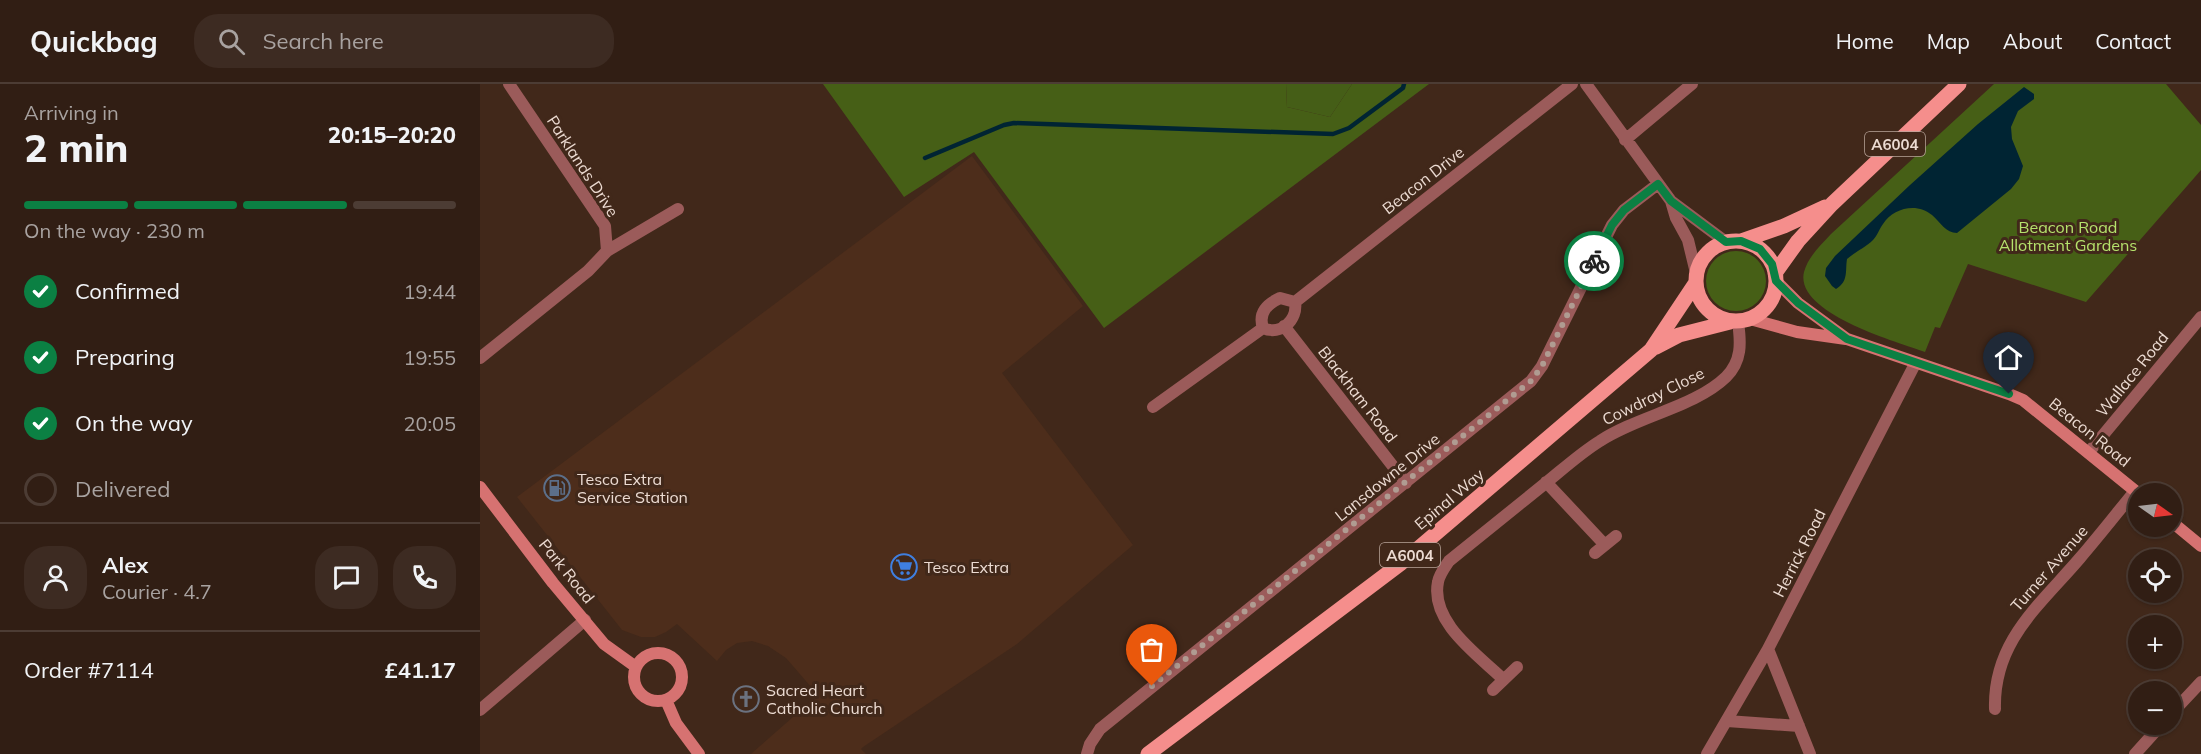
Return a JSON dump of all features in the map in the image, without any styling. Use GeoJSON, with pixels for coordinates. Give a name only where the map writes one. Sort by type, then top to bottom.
{"type":"FeatureCollection","features":[{"type":"Feature","properties":{"kind":"main road","name":"A6004"},"geometry":{"type":"LineString","coordinates":[[1776,277],[1798,241],[1832,204],[1959,84]]}},
{"type":"Feature","properties":{"kind":"main road","name":"A6004"},"geometry":{"type":"LineString","coordinates":[[1734,242],[1784,226],[1832,204]]}},
{"type":"Feature","properties":{"kind":"main road"},"geometry":{"type":"LineString","coordinates":[[1734,242],[1751,244],[1767,255],[1776,277],[1772,300],[1759,314],[1740,321],[1721,319],[1711,313],[1703,305],[1696,278],[1700,262],[1707,253],[1734,242]]}},
{"type":"Feature","properties":{"kind":"main road","name":"Epinal Way"},"geometry":{"type":"LineString","coordinates":[[1651,350],[1696,278]]}},
{"type":"Feature","properties":{"kind":"main road","name":"Epinal Way"},"geometry":{"type":"LineString","coordinates":[[1148,754],[1400,564],[1651,350],[1679,335],[1740,321]]}},
{"type":"Feature","properties":{"kind":"street","name":"Parklands Drive"},"geometry":{"type":"LineString","coordinates":[[509,84],[605,226],[607,251]]}},
{"type":"Feature","properties":{"kind":"street","name":"Beacon Drive"},"geometry":{"type":"LineString","coordinates":[[1295,302],[1572,84]]}},
{"type":"Feature","properties":{"kind":"street"},"geometry":{"type":"LineString","coordinates":[[1586,84],[1671,201],[1734,242]]}},
{"type":"Feature","properties":{"kind":"street"},"geometry":{"type":"LineString","coordinates":[[1625,140],[1692,84]]}},
{"type":"Feature","properties":{"kind":"street","name":"Lansdowne Drive"},"geometry":{"type":"LineString","coordinates":[[1087,754],[1090,744],[1100,729],[1531,381],[1542,366],[1612,225],[1624,210],[1658,184]]}},
{"type":"Feature","properties":{"kind":"street"},"geometry":{"type":"LineString","coordinates":[[1671,201],[1676,218],[1688,240],[1696,278]]}},
{"type":"Feature","properties":{"kind":"street"},"geometry":{"type":"LineString","coordinates":[[480,358],[588,271],[607,251],[678,209]]}},
{"type":"Feature","properties":{"kind":"street","name":"Beacon Road"},"geometry":{"type":"LineString","coordinates":[[1776,277],[1798,303],[1847,339]]}},
{"type":"Feature","properties":{"kind":"street","name":"Beacon Drive"},"geometry":{"type":"LineString","coordinates":[[1263,328],[1260,320],[1268,306],[1280,298],[1295,302]]}},
{"type":"Feature","properties":{"kind":"street","name":"Beacon Drive"},"geometry":{"type":"LineString","coordinates":[[1284,326],[1295,315],[1295,302]]}},
{"type":"Feature","properties":{"kind":"street","name":"Wallace Road"},"geometry":{"type":"LineString","coordinates":[[2090,452],[2201,317]]}},
{"type":"Feature","properties":{"kind":"street","name":"Beacon Road"},"geometry":{"type":"LineString","coordinates":[[1740,321],[1806,334],[1847,339],[2009,394],[2023,400],[2128,484]]}},
{"type":"Feature","properties":{"kind":"street","name":"Cowdray Close"},"geometry":{"type":"LineString","coordinates":[[1503,679],[1448,625],[1440,612],[1437,596],[1438,579],[1449,561],[1598,442],[1619,429],[1692,399],[1725,378],[1735,367],[1739,355],[1740,321]]}},
{"type":"Feature","properties":{"kind":"street"},"geometry":{"type":"LineString","coordinates":[[1153,407],[1263,328],[1269,331],[1284,326]]}},
{"type":"Feature","properties":{"kind":"street","name":"Blackham Road"},"geometry":{"type":"LineString","coordinates":[[1284,326],[1406,483]]}},
{"type":"Feature","properties":{"kind":"street","name":"Herrick Road"},"geometry":{"type":"LineString","coordinates":[[1707,754],[1768,650],[1916,363]]}},
{"type":"Feature","properties":{"kind":"street"},"geometry":{"type":"LineString","coordinates":[[1546,482],[1605,544]]}},
{"type":"Feature","properties":{"kind":"street","name":"Park Road"},"geometry":{"type":"LineString","coordinates":[[480,487],[604,644],[636,667]]}},
{"type":"Feature","properties":{"kind":"street","name":"Turner Avenue"},"geometry":{"type":"LineString","coordinates":[[1995,709],[1996,684],[2015,634],[2029,614],[2128,503]]}},
{"type":"Feature","properties":{"kind":"street"},"geometry":{"type":"LineString","coordinates":[[2182,530],[2201,546]]}},
{"type":"Feature","properties":{"kind":"street"},"geometry":{"type":"LineString","coordinates":[[1595,554],[1616,536]]}},
{"type":"Feature","properties":{"kind":"street"},"geometry":{"type":"LineString","coordinates":[[480,710],[585,620]]}},
{"type":"Feature","properties":{"kind":"street"},"geometry":{"type":"LineString","coordinates":[[1768,650],[1810,754]]}},
{"type":"Feature","properties":{"kind":"street"},"geometry":{"type":"LineString","coordinates":[[664,654],[677,664],[681,671],[680,685],[677,691],[666,700],[650,700],[638,690],[634,683],[636,667],[644,658],[664,654]]}},
{"type":"Feature","properties":{"kind":"street"},"geometry":{"type":"LineString","coordinates":[[1493,690],[1517,667]]}},
{"type":"Feature","properties":{"kind":"street"},"geometry":{"type":"LineString","coordinates":[[2182,702],[2201,682]]}},
{"type":"Feature","properties":{"kind":"street"},"geometry":{"type":"LineString","coordinates":[[666,700],[676,723],[699,754]]}},
{"type":"Feature","properties":{"kind":"street"},"geometry":{"type":"LineString","coordinates":[[1727,721],[1799,726]]}},
{"type":"Feature","properties":{"kind":"street"},"geometry":{"type":"LineString","coordinates":[[2135,754],[2152,735]]}},
{"type":"Feature","properties":{"kind":"shaded area"},"geometry":{"type":"Polygon","coordinates":[[[972,156],[1083,306],[1002,373],[1133,545],[1017,644],[863,747],[861,749],[866,754],[751,754],[818,695],[786,658],[768,646],[752,641],[737,643],[726,650],[717,661],[677,624],[655,637],[641,637],[622,630],[517,497],[972,156]]]}},
{"type":"Feature","properties":{"kind":"green space"},"geometry":{"type":"Polygon","coordinates":[[[823,84],[1286,84],[1287,107],[1330,117],[1352,84],[1429,84],[1104,328],[974,152],[904,197],[823,84]]]}},
{"type":"Feature","properties":{"kind":"green space"},"geometry":{"type":"Polygon","coordinates":[[[1286,84],[1352,84],[1330,117],[1287,107],[1286,84]]]}},
{"type":"Feature","properties":{"kind":"green space","name":"Beacon Road Allotment Gardens"},"geometry":{"type":"Polygon","coordinates":[[[1994,84],[2166,84],[2201,125],[2201,170],[2086,302],[1968,264],[1940,328],[1935,327],[1925,352],[1850,324],[1831,313],[1815,300],[1805,287],[1804,272],[1811,257],[1831,234],[1994,84]]]}},
{"type":"Feature","properties":{"kind":"green space"},"geometry":{"type":"Polygon","coordinates":[[[1736,251],[1753,256],[1761,264],[1766,281],[1761,298],[1753,306],[1736,311],[1719,306],[1711,298],[1706,281],[1711,264],[1719,256],[1736,251]]]}},
{"type":"Feature","properties":{"kind":"water"},"geometry":{"type":"Polygon","coordinates":[[[2024,87],[2034,94],[2034,99],[2018,111],[2011,127],[2012,139],[2023,166],[2019,179],[2011,189],[1957,233],[1946,229],[1926,211],[1913,208],[1893,214],[1887,218],[1873,240],[1847,259],[1846,276],[1843,283],[1836,289],[1832,286],[1825,276],[1826,268],[1835,256],[1978,124],[2024,87]]]}},
{"type":"Feature","properties":{"kind":"waterway"},"geometry":{"type":"LineString","coordinates":[[925,158],[1014,123],[1333,134],[1349,128],[1403,88],[1404,84]]}},
{"type":"Feature","properties":{"kind":"way so far"},"geometry":{"type":"LineString","coordinates":[[1152,686],[1531,381],[1542,366],[1594,261]]}},
{"type":"Feature","properties":{"kind":"place","name":"Tesco Extra Service Station"},"geometry":{"type":"Point","coordinates":[557,488]}},
{"type":"Feature","properties":{"kind":"place","name":"Tesco Extra"},"geometry":{"type":"Point","coordinates":[904,567]}},
{"type":"Feature","properties":{"kind":"place","name":"Sacred Heart Catholic Church"},"geometry":{"type":"Point","coordinates":[746,699]}},
{"type":"Feature","properties":{"kind":"route"},"geometry":{"type":"LineString","coordinates":[[1594,261],[1612,225],[1624,210],[1658,184],[1671,201],[1726,242],[1741,241],[1760,249],[1772,264],[1776,281],[1798,303],[1847,339],[1888,355],[2009,394]]}}]}
